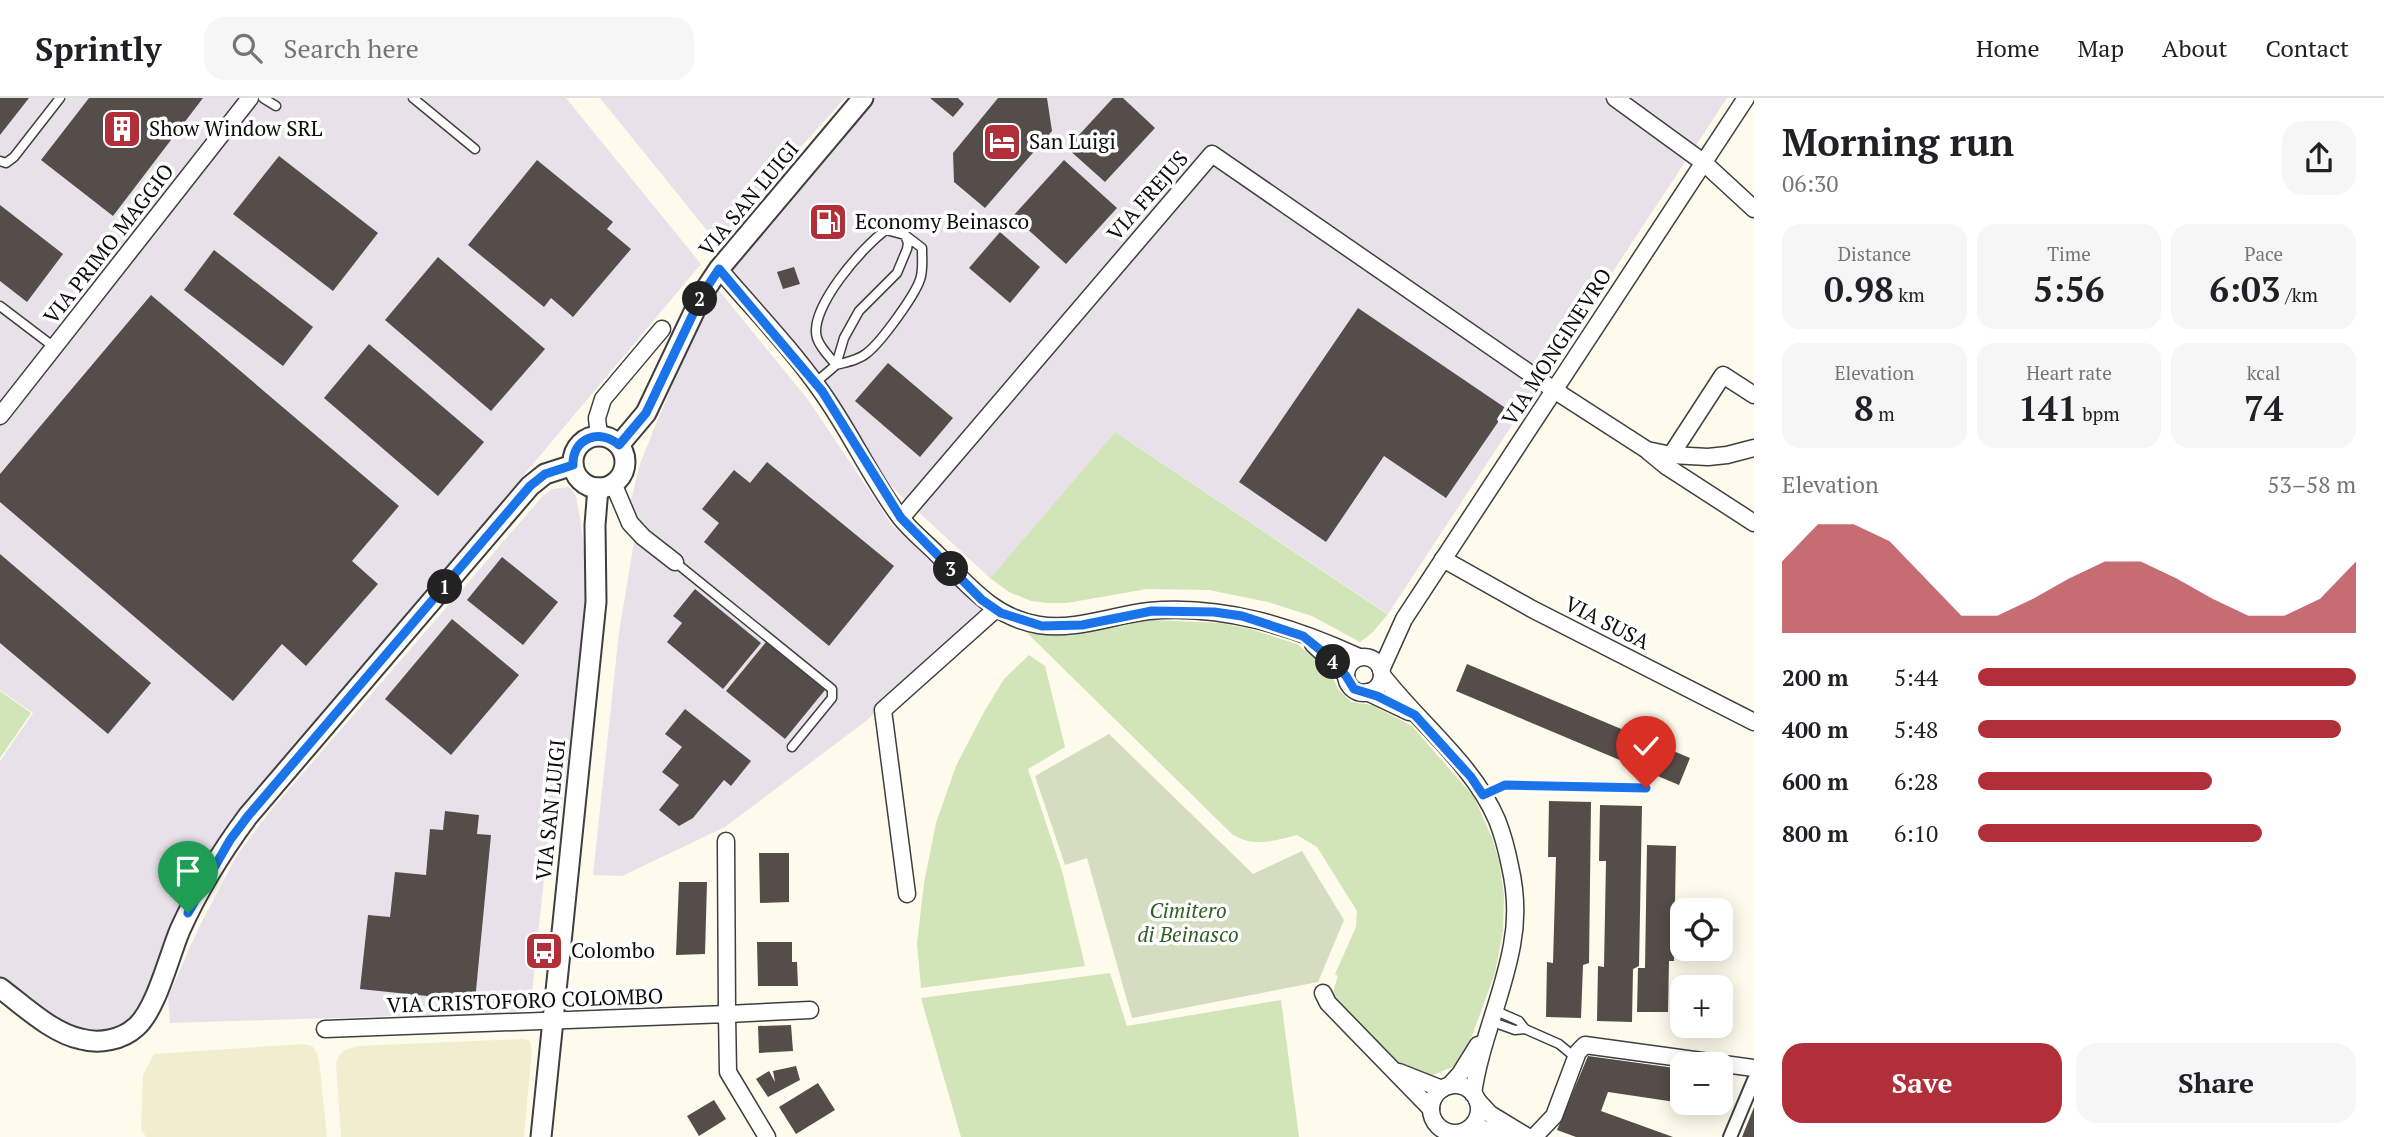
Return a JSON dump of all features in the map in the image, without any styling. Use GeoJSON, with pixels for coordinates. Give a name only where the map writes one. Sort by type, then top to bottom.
{"type":"FeatureCollection","features":[{"type":"Feature","properties":{"kind":"street","name":"VIA PRIMO MAGGIO"},"geometry":{"type":"LineString","coordinates":[[0,416],[250,98]]}},
{"type":"Feature","properties":{"kind":"street","name":"VIA SAN LUIGI"},"geometry":{"type":"LineString","coordinates":[[541,1137],[596,602],[595,525],[606,486],[620,477],[624,467],[624,454],[619,445],[646,413],[703,293],[719,269],[863,98]]}},
{"type":"Feature","properties":{"kind":"street"},"geometry":{"type":"LineString","coordinates":[[1615,98],[1703,162],[1754,209]]}},
{"type":"Feature","properties":{"kind":"street","name":"VIA MONGINEVRO"},"geometry":{"type":"LineString","coordinates":[[1382,673],[1404,619],[1746,98]]}},
{"type":"Feature","properties":{"kind":"street","name":"VIA FREJUS"},"geometry":{"type":"LineString","coordinates":[[901,518],[1212,154],[1554,390]]}},
{"type":"Feature","properties":{"kind":"street"},"geometry":{"type":"LineString","coordinates":[[719,269],[815,383],[901,518],[989,605],[1024,622],[1042,626],[1082,625],[1152,611],[1214,612],[1242,616],[1372,659],[1483,795],[1497,820],[1514,883],[1515,912],[1511,952],[1490,1021],[1475,1097],[1479,1111],[1477,1118],[1459,1134]]}},
{"type":"Feature","properties":{"kind":"street"},"geometry":{"type":"LineString","coordinates":[[600,436],[597,418],[603,399],[662,330]]}},
{"type":"Feature","properties":{"kind":"street"},"geometry":{"type":"LineString","coordinates":[[1671,455],[1723,375],[1754,394]]}},
{"type":"Feature","properties":{"kind":"street"},"geometry":{"type":"LineString","coordinates":[[1554,390],[1754,523]]}},
{"type":"Feature","properties":{"kind":"street"},"geometry":{"type":"LineString","coordinates":[[619,445],[600,436],[589,438],[580,443],[574,453],[573,465],[587,485],[606,486],[630,523],[675,562]]}},
{"type":"Feature","properties":{"kind":"street"},"geometry":{"type":"LineString","coordinates":[[1647,450],[1671,455],[1708,457],[1754,449]]}},
{"type":"Feature","properties":{"kind":"street"},"geometry":{"type":"LineString","coordinates":[[0,988],[73,1037],[95,1041],[117,1038],[136,1027],[144,1018],[188,913],[236,832],[530,486],[545,474],[573,465]]}},
{"type":"Feature","properties":{"kind":"street","name":"VIA SUSA"},"geometry":{"type":"LineString","coordinates":[[1443,559],[1532,609],[1754,722]]}},
{"type":"Feature","properties":{"kind":"street"},"geometry":{"type":"LineString","coordinates":[[908,894],[883,710],[989,605]]}},
{"type":"Feature","properties":{"kind":"street","name":"VIA MONGINEVRO"},"geometry":{"type":"LineString","coordinates":[[1361,657],[1404,619]]}},
{"type":"Feature","properties":{"kind":"street"},"geometry":{"type":"LineString","coordinates":[[1303,636],[1329,657],[1354,689],[1367,692],[1415,715]]}},
{"type":"Feature","properties":{"kind":"street"},"geometry":{"type":"LineString","coordinates":[[1346,676],[1349,664],[1361,657]]}},
{"type":"Feature","properties":{"kind":"street"},"geometry":{"type":"LineString","coordinates":[[1367,692],[1377,686],[1382,673]]}},
{"type":"Feature","properties":{"kind":"street"},"geometry":{"type":"LineString","coordinates":[[726,841],[728,1072],[767,1137]]}},
{"type":"Feature","properties":{"kind":"street"},"geometry":{"type":"LineString","coordinates":[[1323,993],[1324,999],[1391,1068],[1443,1130],[1459,1134],[1483,1129],[1528,1136],[1554,1116],[1583,1046],[1595,1044],[1754,1068]]}},
{"type":"Feature","properties":{"kind":"street","name":"VIA CRISTOFORO COLOMBO"},"geometry":{"type":"LineString","coordinates":[[325,1029],[810,1010]]}},
{"type":"Feature","properties":{"kind":"street"},"geometry":{"type":"LineString","coordinates":[[1434,1137],[1433,1100],[1460,1074],[1490,1021]]}},
{"type":"Feature","properties":{"kind":"street"},"geometry":{"type":"LineString","coordinates":[[1391,1068],[1427,1085],[1463,1087],[1490,1114],[1528,1136]]}},
{"type":"Feature","properties":{"kind":"street"},"geometry":{"type":"LineString","coordinates":[[1730,1137],[1754,1080]]}},
{"type":"Feature","properties":{"kind":"lane"},"geometry":{"type":"LineString","coordinates":[[0,161],[6,163],[14,157],[60,98]]}},
{"type":"Feature","properties":{"kind":"lane"},"geometry":{"type":"LineString","coordinates":[[263,98],[276,106]]}},
{"type":"Feature","properties":{"kind":"lane"},"geometry":{"type":"LineString","coordinates":[[413,98],[475,149]]}},
{"type":"Feature","properties":{"kind":"lane"},"geometry":{"type":"LineString","coordinates":[[815,383],[836,365],[866,354],[882,337],[911,296],[921,278],[922,248],[905,235],[886,230],[872,240],[821,306],[816,321],[817,337],[836,365]]}},
{"type":"Feature","properties":{"kind":"lane"},"geometry":{"type":"LineString","coordinates":[[836,365],[850,324],[859,311],[897,273],[907,249],[905,235]]}},
{"type":"Feature","properties":{"kind":"lane"},"geometry":{"type":"LineString","coordinates":[[0,306],[54,347]]}},
{"type":"Feature","properties":{"kind":"lane"},"geometry":{"type":"LineString","coordinates":[[675,562],[832,689],[832,698],[792,747]]}},
{"type":"Feature","properties":{"kind":"lane"},"geometry":{"type":"LineString","coordinates":[[1483,795],[1505,785],[1646,788]]}},
{"type":"Feature","properties":{"kind":"lane"},"geometry":{"type":"LineString","coordinates":[[1490,1021],[1519,1021],[1525,1029],[1559,1044],[1576,1058]]}},
{"type":"Feature","properties":{"kind":"shaded area"},"geometry":{"type":"Polygon","coordinates":[[[0,98],[566,98],[701,264],[254,796],[141,1012],[131,1025],[99,1035],[61,1024],[0,980],[0,761],[33,713],[0,690],[0,98]]]}},
{"type":"Feature","properties":{"kind":"shaded area"},"geometry":{"type":"Polygon","coordinates":[[[600,98],[845,98],[759,193],[718,244],[600,98]]]}},
{"type":"Feature","properties":{"kind":"shaded area"},"geometry":{"type":"Polygon","coordinates":[[[874,98],[1727,98],[1388,614],[1115,432],[990,578],[900,495],[888,482],[826,386],[777,322],[730,268],[874,98]]]}},
{"type":"Feature","properties":{"kind":"shaded area"},"geometry":{"type":"Polygon","coordinates":[[[717,288],[809,401],[892,525],[987,613],[866,721],[725,827],[622,876],[593,875],[619,632],[638,518],[633,514],[631,500],[640,464],[654,429],[696,329],[717,288]]]}},
{"type":"Feature","properties":{"kind":"shaded area"},"geometry":{"type":"Polygon","coordinates":[[[568,487],[576,496],[581,524],[587,576],[586,601],[561,815],[550,821],[531,1003],[522,1012],[170,1023],[168,997],[199,927],[237,855],[271,810],[542,497],[552,489],[568,487]]]}},
{"type":"Feature","properties":{"kind":"shaded area"},"geometry":{"type":"Polygon","coordinates":[[[524,1039],[530,1041],[532,1049],[524,1137],[341,1137],[336,1064],[345,1050],[358,1046],[524,1039]]]}},
{"type":"Feature","properties":{"kind":"shaded area"},"geometry":{"type":"Polygon","coordinates":[[[304,1044],[312,1046],[319,1060],[327,1137],[146,1137],[141,1129],[143,1075],[154,1054],[304,1044]]]}},
{"type":"Feature","properties":{"kind":"green space"},"geometry":{"type":"Polygon","coordinates":[[[1115,432],[1388,614],[1372,633],[1360,642],[1312,616],[1268,602],[1209,590],[1147,589],[1067,603],[1048,603],[1031,601],[1009,592],[990,578],[1115,432]]]}},
{"type":"Feature","properties":{"kind":"green space"},"geometry":{"type":"Polygon","coordinates":[[[1152,620],[1221,623],[1297,644],[1330,671],[1338,689],[1351,702],[1372,705],[1412,726],[1474,797],[1499,861],[1504,895],[1503,931],[1495,973],[1472,1036],[1455,1066],[1430,1076],[1397,1061],[1337,1002],[1333,992],[1338,976],[1335,974],[1356,927],[1357,911],[1317,847],[1297,835],[1256,842],[1232,834],[1026,632],[1069,636],[1152,620]]]}},
{"type":"Feature","properties":{"kind":"green space"},"geometry":{"type":"Polygon","coordinates":[[[1029,655],[1045,666],[1065,747],[1028,769],[1062,871],[1085,966],[921,988],[917,943],[924,883],[936,823],[956,766],[984,712],[1004,679],[1029,655]]]}},
{"type":"Feature","properties":{"kind":"green space"},"geometry":{"type":"Polygon","coordinates":[[[0,691],[31,713],[0,758],[0,691]]]}},
{"type":"Feature","properties":{"kind":"green space","name":"Cimitero di Beinasco"},"geometry":{"type":"Polygon","coordinates":[[[1109,734],[1253,874],[1302,851],[1344,920],[1318,982],[1132,1018],[1087,858],[1065,865],[1035,776],[1109,734]]]}},
{"type":"Feature","properties":{"kind":"green space"},"geometry":{"type":"Polygon","coordinates":[[[1110,973],[1127,1026],[1281,1000],[1299,1137],[961,1137],[921,998],[1110,973]]]}},
{"type":"Feature","properties":{"kind":"building"},"geometry":{"type":"Polygon","coordinates":[[[0,98],[29,98],[0,135],[0,98]]]}},
{"type":"Feature","properties":{"kind":"building","name":"Show Window SRL"},"geometry":{"type":"Polygon","coordinates":[[[89,98],[203,98],[113,216],[41,160],[89,98]]]}},
{"type":"Feature","properties":{"kind":"building"},"geometry":{"type":"Polygon","coordinates":[[[930,98],[958,98],[964,104],[953,117],[930,98]]]}},
{"type":"Feature","properties":{"kind":"building","name":"San Luigi"},"geometry":{"type":"Polygon","coordinates":[[[998,98],[1047,98],[1052,131],[985,208],[954,182],[953,153],[998,98]]]}},
{"type":"Feature","properties":{"kind":"building"},"geometry":{"type":"Polygon","coordinates":[[[1113,98],[1123,98],[1155,128],[1105,182],[1067,148],[1113,98]]]}},
{"type":"Feature","properties":{"kind":"building"},"geometry":{"type":"Polygon","coordinates":[[[279,156],[378,233],[333,291],[233,214],[279,156]]]}},
{"type":"Feature","properties":{"kind":"building"},"geometry":{"type":"Polygon","coordinates":[[[537,160],[613,222],[607,229],[631,249],[573,317],[551,298],[544,307],[468,245],[537,160]]]}},
{"type":"Feature","properties":{"kind":"building"},"geometry":{"type":"Polygon","coordinates":[[[1064,160],[1117,208],[1066,264],[1013,216],[1064,160]]]}},
{"type":"Feature","properties":{"kind":"building"},"geometry":{"type":"Polygon","coordinates":[[[0,205],[63,254],[27,302],[0,281],[0,205]]]}},
{"type":"Feature","properties":{"kind":"building"},"geometry":{"type":"Polygon","coordinates":[[[1000,232],[1040,267],[1010,303],[969,268],[1000,232]]]}},
{"type":"Feature","properties":{"kind":"building"},"geometry":{"type":"Polygon","coordinates":[[[214,250],[313,327],[283,366],[184,290],[214,250]]]}},
{"type":"Feature","properties":{"kind":"building"},"geometry":{"type":"Polygon","coordinates":[[[438,257],[545,349],[491,411],[385,320],[438,257]]]}},
{"type":"Feature","properties":{"kind":"building"},"geometry":{"type":"Polygon","coordinates":[[[794,267],[800,284],[783,289],[777,272],[794,267]]]}},
{"type":"Feature","properties":{"kind":"building"},"geometry":{"type":"Polygon","coordinates":[[[151,295],[399,506],[352,561],[378,584],[306,666],[282,644],[233,701],[0,502],[0,474],[151,295]]]}},
{"type":"Feature","properties":{"kind":"building"},"geometry":{"type":"Polygon","coordinates":[[[1358,308],[1507,409],[1446,498],[1384,456],[1326,542],[1239,482],[1358,308]]]}},
{"type":"Feature","properties":{"kind":"building"},"geometry":{"type":"Polygon","coordinates":[[[369,344],[484,442],[438,496],[324,398],[369,344]]]}},
{"type":"Feature","properties":{"kind":"building"},"geometry":{"type":"Polygon","coordinates":[[[888,363],[953,418],[920,457],[855,401],[888,363]]]}},
{"type":"Feature","properties":{"kind":"building"},"geometry":{"type":"Polygon","coordinates":[[[767,462],[894,566],[829,646],[704,542],[719,523],[702,509],[734,470],[750,483],[767,462]]]}},
{"type":"Feature","properties":{"kind":"building"},"geometry":{"type":"Polygon","coordinates":[[[0,554],[151,683],[108,734],[0,643],[0,554]]]}},
{"type":"Feature","properties":{"kind":"building"},"geometry":{"type":"Polygon","coordinates":[[[502,557],[558,602],[523,645],[467,600],[502,557]]]}},
{"type":"Feature","properties":{"kind":"building"},"geometry":{"type":"Polygon","coordinates":[[[695,589],[761,643],[723,689],[667,642],[682,623],[673,616],[695,589]]]}},
{"type":"Feature","properties":{"kind":"building"},"geometry":{"type":"Polygon","coordinates":[[[452,619],[519,675],[451,755],[385,699],[452,619]]]}},
{"type":"Feature","properties":{"kind":"building"},"geometry":{"type":"Polygon","coordinates":[[[766,642],[825,690],[785,739],[726,691],[766,642]]]}},
{"type":"Feature","properties":{"kind":"building"},"geometry":{"type":"Polygon","coordinates":[[[1467,664],[1690,758],[1679,785],[1456,691],[1467,664]]]}},
{"type":"Feature","properties":{"kind":"building"},"geometry":{"type":"Polygon","coordinates":[[[685,709],[751,761],[731,786],[724,780],[693,818],[679,826],[659,810],[679,785],[662,772],[682,747],[665,734],[685,709]]]}},
{"type":"Feature","properties":{"kind":"building"},"geometry":{"type":"Polygon","coordinates":[[[1549,801],[1591,802],[1589,963],[1583,965],[1581,1018],[1546,1017],[1547,962],[1553,963],[1556,857],[1548,857],[1549,801]]]}},
{"type":"Feature","properties":{"kind":"building"},"geometry":{"type":"Polygon","coordinates":[[[1600,805],[1642,806],[1639,966],[1633,969],[1632,1022],[1597,1021],[1598,966],[1604,967],[1606,861],[1599,861],[1600,805]]]}},
{"type":"Feature","properties":{"kind":"building"},"geometry":{"type":"Polygon","coordinates":[[[445,811],[479,815],[477,834],[491,835],[475,1001],[360,989],[368,915],[390,917],[395,872],[426,875],[430,829],[443,830],[445,811]]]}},
{"type":"Feature","properties":{"kind":"building"},"geometry":{"type":"Polygon","coordinates":[[[1647,845],[1676,846],[1675,898],[1670,898],[1668,1012],[1637,1012],[1638,968],[1645,968],[1647,845]]]}},
{"type":"Feature","properties":{"kind":"building"},"geometry":{"type":"Polygon","coordinates":[[[759,853],[789,853],[789,902],[760,903],[759,853]]]}},
{"type":"Feature","properties":{"kind":"building"},"geometry":{"type":"Polygon","coordinates":[[[679,882],[707,882],[705,954],[676,955],[679,882]]]}},
{"type":"Feature","properties":{"kind":"building"},"geometry":{"type":"Polygon","coordinates":[[[757,942],[792,942],[792,962],[797,962],[798,986],[758,986],[757,942]]]}},
{"type":"Feature","properties":{"kind":"building"},"geometry":{"type":"Polygon","coordinates":[[[791,1025],[793,1051],[759,1053],[758,1026],[791,1025]]]}},
{"type":"Feature","properties":{"kind":"building"},"geometry":{"type":"Polygon","coordinates":[[[1588,1056],[1670,1067],[1670,1101],[1608,1092],[1601,1111],[1673,1137],[1576,1137],[1557,1130],[1588,1056]]]}},
{"type":"Feature","properties":{"kind":"building"},"geometry":{"type":"Polygon","coordinates":[[[796,1066],[800,1080],[768,1097],[756,1079],[769,1071],[775,1082],[773,1071],[796,1066]]]}},
{"type":"Feature","properties":{"kind":"building"},"geometry":{"type":"Polygon","coordinates":[[[818,1083],[835,1110],[796,1134],[779,1107],[818,1083]]]}},
{"type":"Feature","properties":{"kind":"building"},"geometry":{"type":"Polygon","coordinates":[[[714,1100],[726,1119],[699,1136],[687,1116],[714,1100]]]}},
{"type":"Feature","properties":{"kind":"building"},"geometry":{"type":"Polygon","coordinates":[[[1754,1107],[1754,1137],[1742,1137],[1754,1107]]]}},
{"type":"Feature","properties":{"kind":"place","name":"Show Window SRL"},"geometry":{"type":"Point","coordinates":[122,129]}},
{"type":"Feature","properties":{"kind":"place","name":"San Luigi"},"geometry":{"type":"Point","coordinates":[1002,142]}},
{"type":"Feature","properties":{"kind":"place","name":"Economy Beinasco"},"geometry":{"type":"Point","coordinates":[828,222]}},
{"type":"Feature","properties":{"kind":"place","name":"Colombo"},"geometry":{"type":"Point","coordinates":[544,951]}},
{"type":"Feature","properties":{"kind":"route"},"geometry":{"type":"LineString","coordinates":[[188,913],[230,840],[248,816],[530,486],[545,474],[573,465],[574,453],[584,440],[600,436],[619,445],[646,413],[703,293],[719,269],[822,391],[901,518],[982,600],[1001,613],[1042,626],[1082,625],[1125,614],[1152,611],[1183,610],[1242,616],[1303,636],[1329,657],[1354,689],[1387,700],[1415,715],[1471,777],[1483,795],[1505,785],[1646,788]]}}]}
